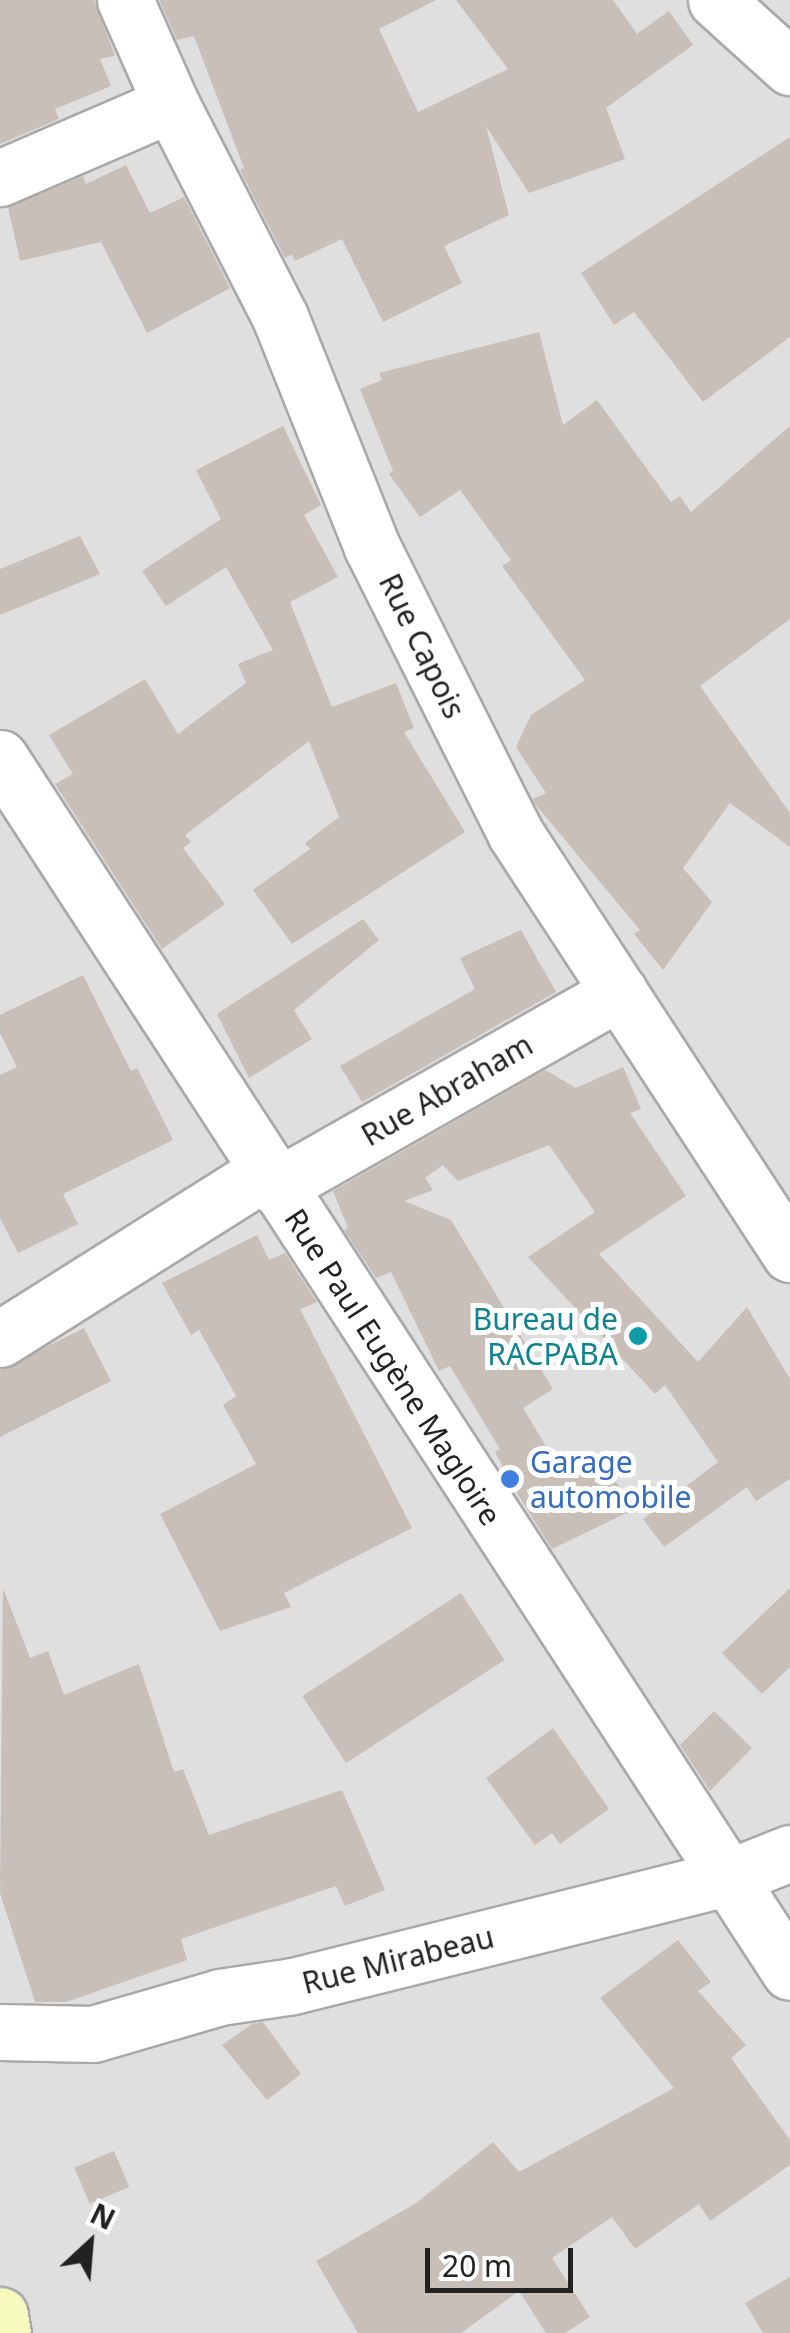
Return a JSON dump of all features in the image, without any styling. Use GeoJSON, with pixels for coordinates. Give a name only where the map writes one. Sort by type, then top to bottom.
{"type":"FeatureCollection","features":[{"type":"Feature","properties":{"kind":"main road"},"geometry":{"type":"LineString","coordinates":[[0,2315],[3,2333]]}},
{"type":"Feature","properties":{"kind":"street","name":"Rue Capois"},"geometry":{"type":"LineString","coordinates":[[125,0],[172,104],[280,318],[372,547],[515,834],[790,1254]]}},
{"type":"Feature","properties":{"kind":"street"},"geometry":{"type":"LineString","coordinates":[[716,0],[790,67]]}},
{"type":"Feature","properties":{"kind":"street"},"geometry":{"type":"LineString","coordinates":[[0,178],[172,104]]}},
{"type":"Feature","properties":{"kind":"street","name":"Rue Paul Eugène Magloire"},"geometry":{"type":"LineString","coordinates":[[0,758],[270,1180],[790,1972]]}},
{"type":"Feature","properties":{"kind":"street","name":"Rue Abraham"},"geometry":{"type":"LineString","coordinates":[[0,1339],[270,1180],[619,992]]}},
{"type":"Feature","properties":{"kind":"street","name":"Rue Mirabeau"},"geometry":{"type":"LineString","coordinates":[[0,2032],[94,2034],[220,1997],[294,1986],[727,1878],[790,1854]]}},
{"type":"Feature","properties":{"kind":"shaded area"},"geometry":{"type":"Polygon","coordinates":[[[0,0],[790,0],[790,2333],[0,2333],[0,0]]]}},
{"type":"Feature","properties":{"kind":"building"},"geometry":{"type":"Polygon","coordinates":[[[0,0],[94,0],[115,56],[100,59],[111,86],[55,109],[59,119],[0,144],[0,0]]]}},
{"type":"Feature","properties":{"kind":"building"},"geometry":{"type":"Polygon","coordinates":[[[159,0],[436,0],[379,29],[418,112],[508,69],[456,0],[613,0],[637,34],[669,11],[693,45],[606,108],[625,159],[529,193],[486,126],[509,215],[444,246],[462,283],[383,322],[342,239],[295,261],[292,254],[285,258],[240,170],[244,168],[194,36],[177,40],[159,0]]]}},
{"type":"Feature","properties":{"kind":"building"},"geometry":{"type":"Polygon","coordinates":[[[790,137],[790,337],[703,402],[634,312],[614,325],[581,273],[790,137]]]}},
{"type":"Feature","properties":{"kind":"building"},"geometry":{"type":"Polygon","coordinates":[[[126,165],[150,213],[184,197],[230,288],[147,333],[101,242],[20,261],[8,207],[83,176],[86,184],[126,165]]]}},
{"type":"Feature","properties":{"kind":"building"},"geometry":{"type":"Polygon","coordinates":[[[539,332],[563,425],[597,400],[671,502],[680,496],[691,512],[790,426],[790,619],[700,686],[790,813],[790,847],[730,803],[683,868],[712,902],[663,970],[634,934],[640,930],[536,805],[533,799],[546,793],[516,747],[531,715],[585,680],[502,566],[511,560],[460,490],[420,517],[389,474],[393,471],[360,389],[382,380],[379,373],[539,332]]]}},
{"type":"Feature","properties":{"kind":"building"},"geometry":{"type":"Polygon","coordinates":[[[283,426],[321,505],[304,515],[338,577],[290,602],[332,707],[396,683],[414,728],[404,732],[465,832],[292,944],[253,890],[310,849],[305,843],[339,817],[309,741],[185,835],[191,842],[183,848],[225,904],[162,949],[55,784],[73,774],[49,735],[145,679],[178,734],[246,683],[238,664],[273,650],[226,567],[166,606],[142,571],[221,519],[196,470],[283,426]]]}},
{"type":"Feature","properties":{"kind":"building"},"geometry":{"type":"Polygon","coordinates":[[[80,536],[100,574],[0,615],[0,569],[80,536]]]}},
{"type":"Feature","properties":{"kind":"building"},"geometry":{"type":"Polygon","coordinates":[[[363,919],[379,940],[294,1010],[312,1039],[249,1078],[217,1014],[363,919]]]}},
{"type":"Feature","properties":{"kind":"building"},"geometry":{"type":"Polygon","coordinates":[[[521,930],[556,992],[362,1102],[340,1066],[475,989],[460,958],[521,930]]]}},
{"type":"Feature","properties":{"kind":"building"},"geometry":{"type":"Polygon","coordinates":[[[83,975],[131,1071],[137,1068],[173,1140],[63,1194],[78,1224],[18,1253],[0,1218],[0,1075],[17,1067],[0,1033],[0,1015],[83,975]]]}},
{"type":"Feature","properties":{"kind":"building"},"geometry":{"type":"Polygon","coordinates":[[[623,1067],[641,1109],[630,1113],[686,1196],[599,1254],[698,1362],[747,1307],[790,1379],[790,1479],[756,1501],[747,1487],[664,1547],[643,1519],[718,1462],[665,1385],[655,1394],[528,1257],[595,1212],[549,1145],[458,1181],[443,1165],[425,1178],[433,1190],[404,1201],[451,1220],[553,1389],[523,1408],[563,1475],[597,1462],[639,1507],[552,1549],[517,1493],[495,1452],[500,1449],[450,1366],[439,1371],[391,1272],[376,1278],[344,1230],[348,1228],[333,1191],[545,1070],[576,1088],[623,1067]]]}},
{"type":"Feature","properties":{"kind":"building"},"geometry":{"type":"Polygon","coordinates":[[[257,1235],[269,1260],[285,1253],[317,1302],[300,1309],[412,1528],[284,1593],[291,1607],[220,1631],[160,1514],[256,1464],[223,1405],[236,1396],[199,1330],[191,1335],[162,1283],[257,1235]]]}},
{"type":"Feature","properties":{"kind":"building"},"geometry":{"type":"Polygon","coordinates":[[[84,1328],[111,1381],[0,1437],[0,1370],[84,1328]]]}},
{"type":"Feature","properties":{"kind":"building"},"geometry":{"type":"Polygon","coordinates":[[[3,1588],[30,1658],[48,1651],[64,1695],[139,1664],[174,1772],[183,1769],[209,1835],[342,1790],[385,1890],[345,1906],[336,1886],[181,1939],[187,1960],[66,2002],[35,2002],[0,1893],[3,1588]]]}},
{"type":"Feature","properties":{"kind":"building"},"geometry":{"type":"Polygon","coordinates":[[[790,1588],[790,1667],[762,1694],[722,1653],[790,1588]]]}},
{"type":"Feature","properties":{"kind":"building"},"geometry":{"type":"Polygon","coordinates":[[[461,1593],[505,1660],[346,1763],[302,1696],[461,1593]]]}},
{"type":"Feature","properties":{"kind":"building"},"geometry":{"type":"Polygon","coordinates":[[[714,1711],[752,1748],[710,1791],[680,1745],[714,1711]]]}},
{"type":"Feature","properties":{"kind":"building"},"geometry":{"type":"Polygon","coordinates":[[[553,1728],[609,1809],[560,1844],[552,1833],[535,1845],[486,1778],[553,1728]]]}},
{"type":"Feature","properties":{"kind":"building"},"geometry":{"type":"Polygon","coordinates":[[[678,1940],[711,1982],[698,1991],[746,2045],[731,2058],[790,2140],[790,2165],[710,2221],[699,2204],[635,2249],[612,2217],[552,2258],[590,2317],[565,2333],[546,2333],[519,2291],[461,2333],[358,2333],[316,2261],[416,2203],[493,2142],[519,2172],[674,2088],[600,1998],[678,1940]]]}},
{"type":"Feature","properties":{"kind":"building"},"geometry":{"type":"Polygon","coordinates":[[[263,2022],[301,2074],[267,2100],[222,2045],[252,2024],[263,2022]]]}},
{"type":"Feature","properties":{"kind":"building"},"geometry":{"type":"Polygon","coordinates":[[[114,2151],[129,2187],[90,2204],[74,2168],[114,2151]]]}},
{"type":"Feature","properties":{"kind":"building"},"geometry":{"type":"Polygon","coordinates":[[[790,2277],[790,2333],[763,2333],[745,2303],[790,2277]]]}},
{"type":"Feature","properties":{"kind":"place","name":"Bureau de RACPABA"},"geometry":{"type":"Point","coordinates":[638,1336]}},
{"type":"Feature","properties":{"kind":"place","name":"Garage automobile"},"geometry":{"type":"Point","coordinates":[510,1479]}}]}
